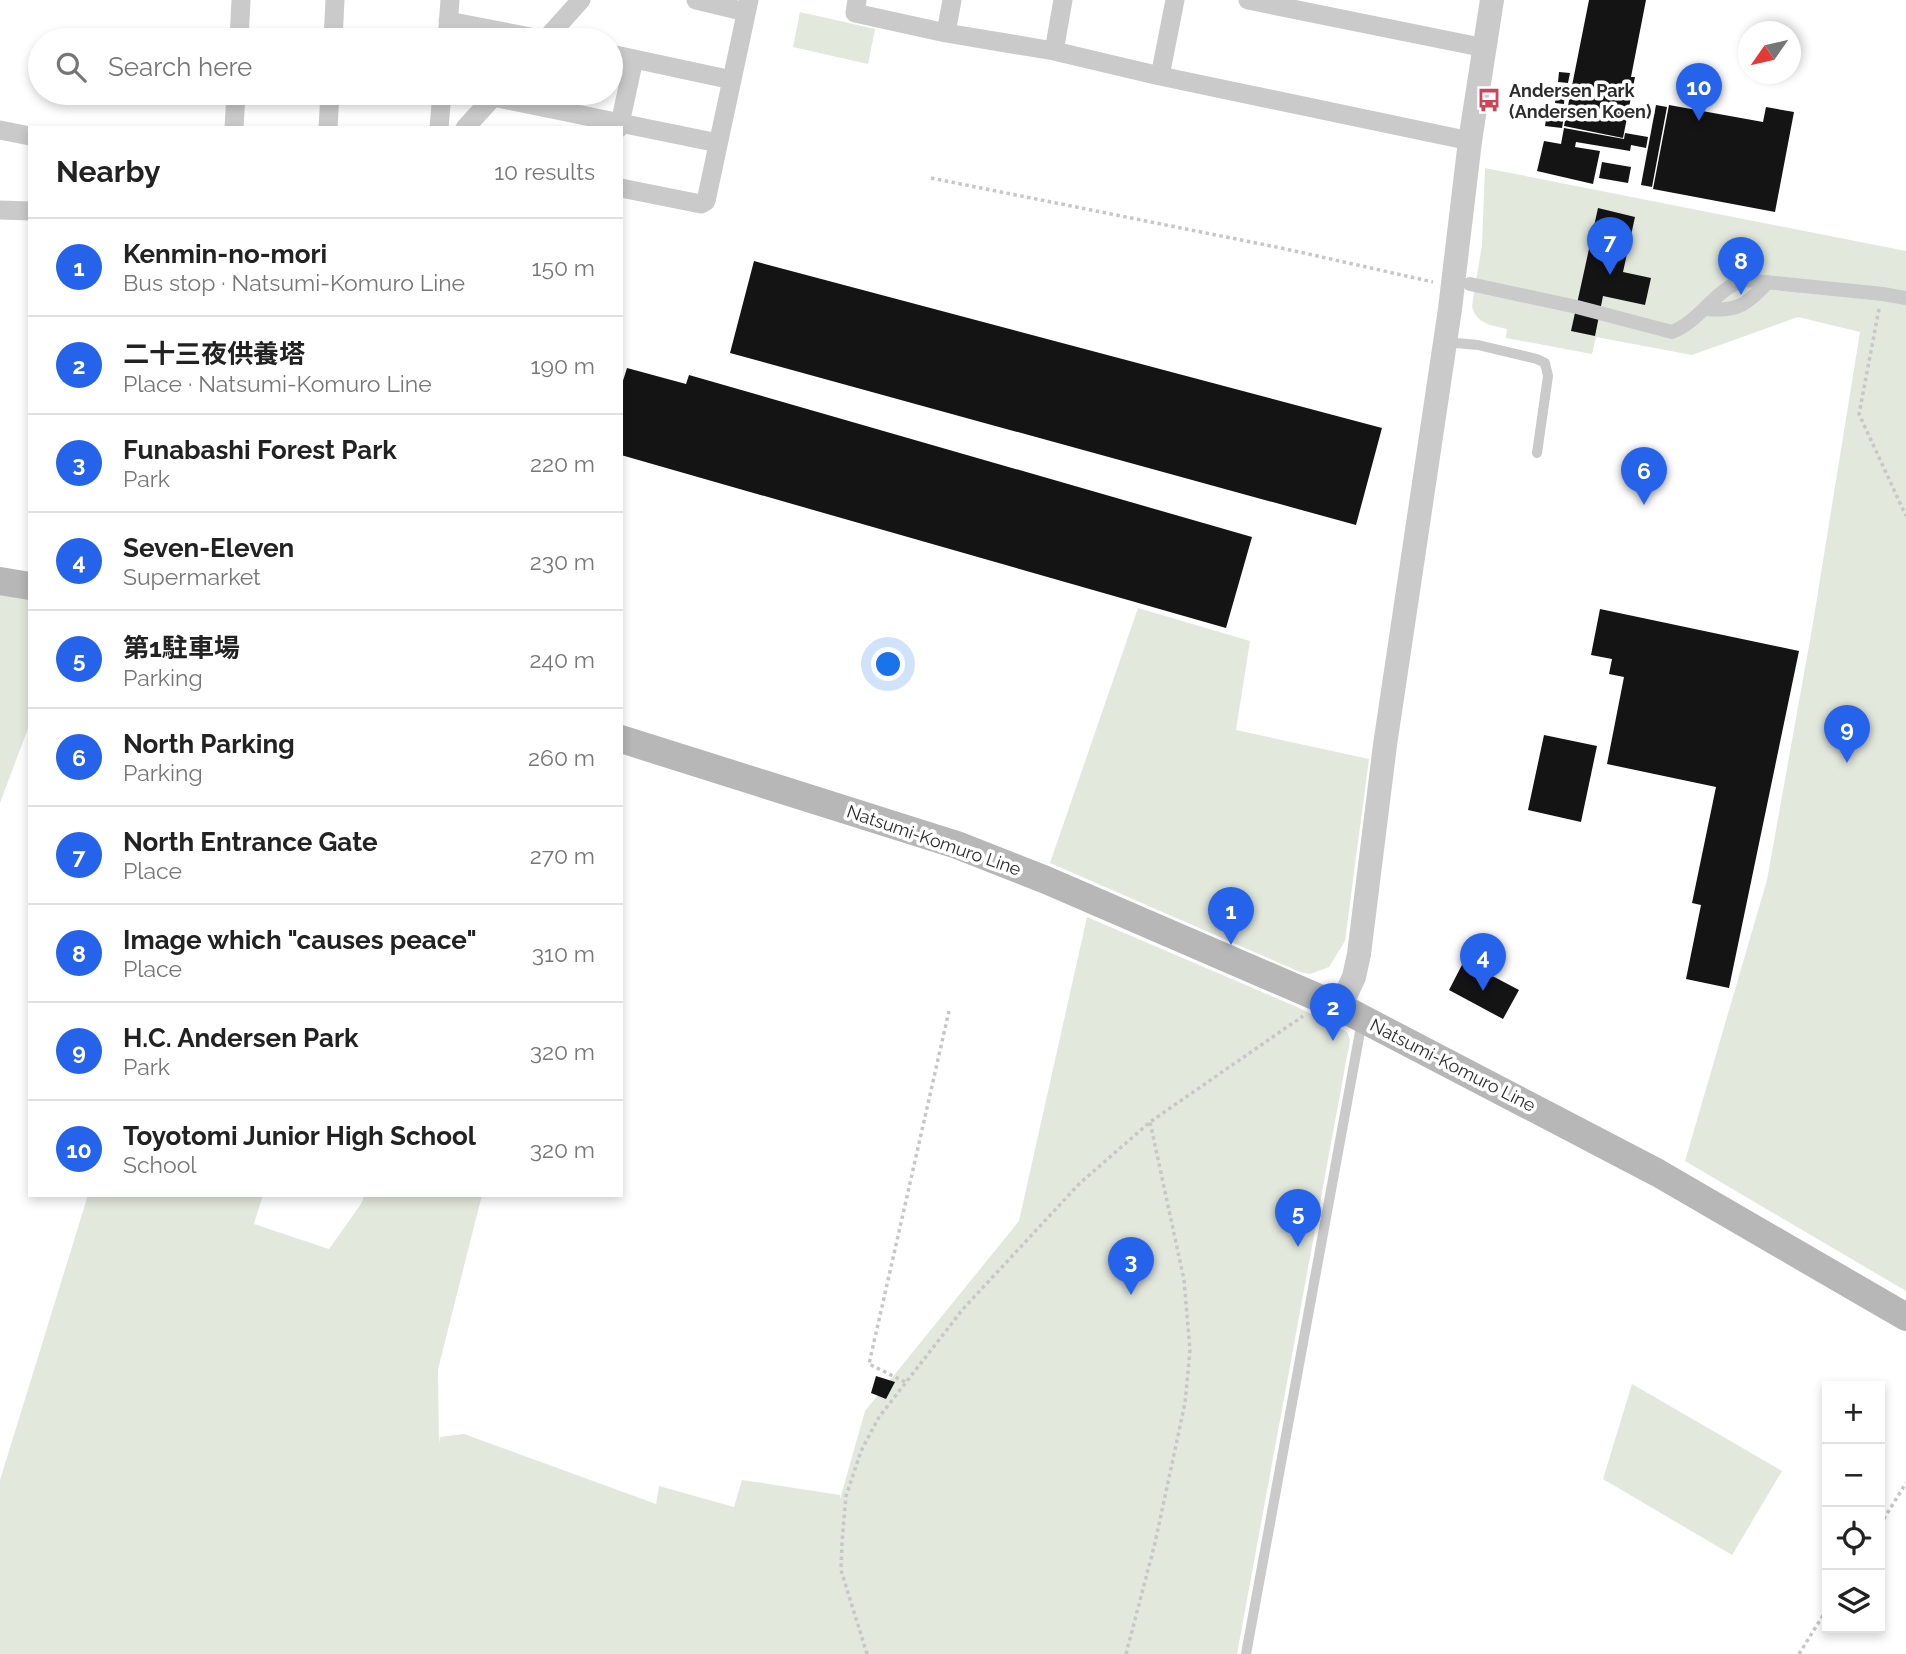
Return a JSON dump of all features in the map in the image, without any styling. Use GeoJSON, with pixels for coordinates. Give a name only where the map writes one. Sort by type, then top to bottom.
{"type":"FeatureCollection","features":[{"type":"Feature","properties":{"kind":"main road"},"geometry":{"type":"LineString","coordinates":[[0,581],[28,586]]}},
{"type":"Feature","properties":{"kind":"main road","name":"Natsumi-Komuro Line"},"geometry":{"type":"LineString","coordinates":[[623,739],[957,845],[1046,880],[1351,1013],[1658,1173],[1906,1317]]}},
{"type":"Feature","properties":{"kind":"street"},"geometry":{"type":"LineString","coordinates":[[240,28],[241,0]]}},
{"type":"Feature","properties":{"kind":"street"},"geometry":{"type":"LineString","coordinates":[[334,28],[335,0]]}},
{"type":"Feature","properties":{"kind":"street"},"geometry":{"type":"LineString","coordinates":[[447,28],[450,0]]}},
{"type":"Feature","properties":{"kind":"street"},"geometry":{"type":"LineString","coordinates":[[556,28],[581,0]]}},
{"type":"Feature","properties":{"kind":"street"},"geometry":{"type":"LineString","coordinates":[[623,188],[701,204],[706,201],[748,6],[696,0]]}},
{"type":"Feature","properties":{"kind":"street"},"geometry":{"type":"LineString","coordinates":[[857,0],[855,13],[946,33],[1054,51],[1470,141]]}},
{"type":"Feature","properties":{"kind":"street"},"geometry":{"type":"LineString","coordinates":[[946,33],[952,0]]}},
{"type":"Feature","properties":{"kind":"street"},"geometry":{"type":"LineString","coordinates":[[1054,51],[1063,0]]}},
{"type":"Feature","properties":{"kind":"street"},"geometry":{"type":"LineString","coordinates":[[1160,76],[1175,0]]}},
{"type":"Feature","properties":{"kind":"street"},"geometry":{"type":"LineString","coordinates":[[1248,0],[1279,3],[1485,48]]}},
{"type":"Feature","properties":{"kind":"street"},"geometry":{"type":"LineString","coordinates":[[1351,1013],[1385,745],[1445,342],[1461,285],[1470,141],[1492,0]]}},
{"type":"Feature","properties":{"kind":"street"},"geometry":{"type":"LineString","coordinates":[[623,57],[732,80]]}},
{"type":"Feature","properties":{"kind":"street"},"geometry":{"type":"LineString","coordinates":[[620,125],[634,59]]}},
{"type":"Feature","properties":{"kind":"street"},"geometry":{"type":"LineString","coordinates":[[234,126],[235,105]]}},
{"type":"Feature","properties":{"kind":"street"},"geometry":{"type":"LineString","coordinates":[[328,126],[329,105]]}},
{"type":"Feature","properties":{"kind":"street"},"geometry":{"type":"LineString","coordinates":[[439,126],[441,105]]}},
{"type":"Feature","properties":{"kind":"street"},"geometry":{"type":"LineString","coordinates":[[467,126],[486,105]]}},
{"type":"Feature","properties":{"kind":"street"},"geometry":{"type":"LineString","coordinates":[[537,105],[620,125],[719,143]]}},
{"type":"Feature","properties":{"kind":"street"},"geometry":{"type":"LineString","coordinates":[[0,130],[28,136]]}},
{"type":"Feature","properties":{"kind":"street"},"geometry":{"type":"LineString","coordinates":[[0,210],[28,211]]}},
{"type":"Feature","properties":{"kind":"street"},"geometry":{"type":"LineString","coordinates":[[1461,285],[1577,307],[1672,332],[1695,318],[1732,284],[1745,280],[1906,298]]}},
{"type":"Feature","properties":{"kind":"street"},"geometry":{"type":"LineString","coordinates":[[1706,309],[1736,309],[1748,302],[1768,282]]}},
{"type":"Feature","properties":{"kind":"lane"},"geometry":{"type":"LineString","coordinates":[[1445,342],[1478,345],[1545,363],[1548,376],[1537,453]]}},
{"type":"Feature","properties":{"kind":"lane"},"geometry":{"type":"LineString","coordinates":[[1246,1654],[1351,1013]]}},
{"type":"Feature","properties":{"kind":"path"},"geometry":{"type":"LineString","coordinates":[[931,178],[1461,285]]}},
{"type":"Feature","properties":{"kind":"path"},"geometry":{"type":"LineString","coordinates":[[1882,294],[1859,414],[1906,516]]}},
{"type":"Feature","properties":{"kind":"path"},"geometry":{"type":"LineString","coordinates":[[905,1382],[869,1364],[949,1012]]}},
{"type":"Feature","properties":{"kind":"path"},"geometry":{"type":"LineString","coordinates":[[867,1654],[841,1570],[846,1496],[861,1451],[879,1417],[963,1310],[1079,1184],[1150,1122],[1308,1013]]}},
{"type":"Feature","properties":{"kind":"path"},"geometry":{"type":"LineString","coordinates":[[1126,1654],[1155,1543],[1182,1415],[1190,1350],[1184,1280],[1150,1122]]}},
{"type":"Feature","properties":{"kind":"path"},"geometry":{"type":"LineString","coordinates":[[1885,1517],[1906,1483]]}},
{"type":"Feature","properties":{"kind":"path"},"geometry":{"type":"LineString","coordinates":[[1799,1654],[1822,1617]]}},
{"type":"Feature","properties":{"kind":"shaded area"},"geometry":{"type":"Polygon","coordinates":[[[800,12],[875,29],[868,64],[793,47],[800,12]]]}},
{"type":"Feature","properties":{"kind":"shaded area"},"geometry":{"type":"Polygon","coordinates":[[[1485,168],[1906,251],[1906,1291],[1685,1161],[1767,880],[1812,629],[1860,332],[1798,317],[1692,355],[1596,337],[1592,354],[1506,338],[1507,329],[1481,320],[1472,306],[1482,245],[1485,168]]]}},
{"type":"Feature","properties":{"kind":"shaded area"},"geometry":{"type":"Polygon","coordinates":[[[0,593],[28,597],[28,728],[0,803],[0,593]]]}},
{"type":"Feature","properties":{"kind":"shaded area"},"geometry":{"type":"Polygon","coordinates":[[[1138,608],[1250,641],[1236,730],[1369,759],[1345,941],[1329,967],[1310,974],[1300,972],[1050,863],[1138,608]]]}},
{"type":"Feature","properties":{"kind":"shaded area"},"geometry":{"type":"Polygon","coordinates":[[[1087,917],[1297,1007],[1347,1032],[1350,1040],[1237,1654],[0,1654],[0,1480],[87,1197],[262,1197],[254,1224],[329,1249],[364,1197],[481,1197],[438,1369],[439,1443],[440,1437],[464,1434],[656,1504],[659,1486],[734,1507],[742,1480],[840,1495],[840,1499],[865,1411],[1019,1221],[1087,917]]]}},
{"type":"Feature","properties":{"kind":"shaded area"},"geometry":{"type":"Polygon","coordinates":[[[1632,1384],[1782,1471],[1732,1555],[1603,1479],[1632,1384]]]}},
{"type":"Feature","properties":{"kind":"building"},"geometry":{"type":"Polygon","coordinates":[[[1589,0],[1646,0],[1631,77],[1635,77],[1623,138],[1564,126],[1589,0]]]}},
{"type":"Feature","properties":{"kind":"building"},"geometry":{"type":"Polygon","coordinates":[[[1559,72],[1570,73],[1568,83],[1558,82],[1559,72]]]}},
{"type":"Feature","properties":{"kind":"building"},"geometry":{"type":"Polygon","coordinates":[[[1557,87],[1565,88],[1564,104],[1555,103],[1557,87]]]}},
{"type":"Feature","properties":{"kind":"building"},"geometry":{"type":"Polygon","coordinates":[[[1656,105],[1667,107],[1652,187],[1641,185],[1656,105]]]}},
{"type":"Feature","properties":{"kind":"building"},"geometry":{"type":"Polygon","coordinates":[[[1669,105],[1763,122],[1766,107],[1794,112],[1775,212],[1653,189],[1669,105]]]}},
{"type":"Feature","properties":{"kind":"building"},"geometry":{"type":"Polygon","coordinates":[[[1548,107],[1565,110],[1562,128],[1545,126],[1548,107]]]}},
{"type":"Feature","properties":{"kind":"building"},"geometry":{"type":"Polygon","coordinates":[[[1564,128],[1624,139],[1625,133],[1648,137],[1646,148],[1631,145],[1630,151],[1576,142],[1575,147],[1600,151],[1593,184],[1537,171],[1544,141],[1561,144],[1564,128]]]}},
{"type":"Feature","properties":{"kind":"building"},"geometry":{"type":"Polygon","coordinates":[[[1602,162],[1631,167],[1628,183],[1599,178],[1602,162]]]}},
{"type":"Feature","properties":{"kind":"building"},"geometry":{"type":"Polygon","coordinates":[[[1598,208],[1635,217],[1623,272],[1651,278],[1645,305],[1603,296],[1595,336],[1571,331],[1598,208]]]}},
{"type":"Feature","properties":{"kind":"building"},"geometry":{"type":"Polygon","coordinates":[[[754,261],[1382,428],[1356,525],[730,353],[754,261]]]}},
{"type":"Feature","properties":{"kind":"building"},"geometry":{"type":"Polygon","coordinates":[[[627,368],[686,384],[689,375],[1252,537],[1226,628],[623,456],[623,381],[627,368]]]}},
{"type":"Feature","properties":{"kind":"building"},"geometry":{"type":"Polygon","coordinates":[[[1600,609],[1799,651],[1729,988],[1686,979],[1701,905],[1692,903],[1716,787],[1607,764],[1624,677],[1609,674],[1612,659],[1591,655],[1600,609]]]}},
{"type":"Feature","properties":{"kind":"building"},"geometry":{"type":"Polygon","coordinates":[[[1544,735],[1597,746],[1581,822],[1528,810],[1544,735]]]}},
{"type":"Feature","properties":{"kind":"building"},"geometry":{"type":"Polygon","coordinates":[[[1464,961],[1519,990],[1503,1019],[1449,990],[1464,961]]]}},
{"type":"Feature","properties":{"kind":"building"},"geometry":{"type":"Polygon","coordinates":[[[876,1376],[895,1382],[886,1399],[871,1393],[876,1376]]]}},
{"type":"Feature","properties":{"kind":"place","name":"Andersen Park (Andersen Koen)"},"geometry":{"type":"Point","coordinates":[1489,100]}},
{"type":"Feature","properties":{"kind":"place","name":"Toyotomi Junior High School"},"geometry":{"type":"Point","coordinates":[1699,121]}},
{"type":"Feature","properties":{"kind":"place","name":"North Entrance Gate"},"geometry":{"type":"Point","coordinates":[1610,275]}},
{"type":"Feature","properties":{"kind":"place","name":"Image which \"causes peace\""},"geometry":{"type":"Point","coordinates":[1741,295]}},
{"type":"Feature","properties":{"kind":"place","name":"North Parking"},"geometry":{"type":"Point","coordinates":[1644,505]}},
{"type":"Feature","properties":{"kind":"place","name":"H.C. Andersen Park"},"geometry":{"type":"Point","coordinates":[1847,763]}},
{"type":"Feature","properties":{"kind":"place","name":"Kenmin-no-mori"},"geometry":{"type":"Point","coordinates":[1231,945]}},
{"type":"Feature","properties":{"kind":"place","name":"Seven-Eleven"},"geometry":{"type":"Point","coordinates":[1483,991]}},
{"type":"Feature","properties":{"kind":"place","name":"二十三夜供養塔"},"geometry":{"type":"Point","coordinates":[1333,1041]}},
{"type":"Feature","properties":{"kind":"place","name":"第1駐車場"},"geometry":{"type":"Point","coordinates":[1298,1247]}},
{"type":"Feature","properties":{"kind":"place","name":"Funabashi Forest Park"},"geometry":{"type":"Point","coordinates":[1131,1295]}}]}
